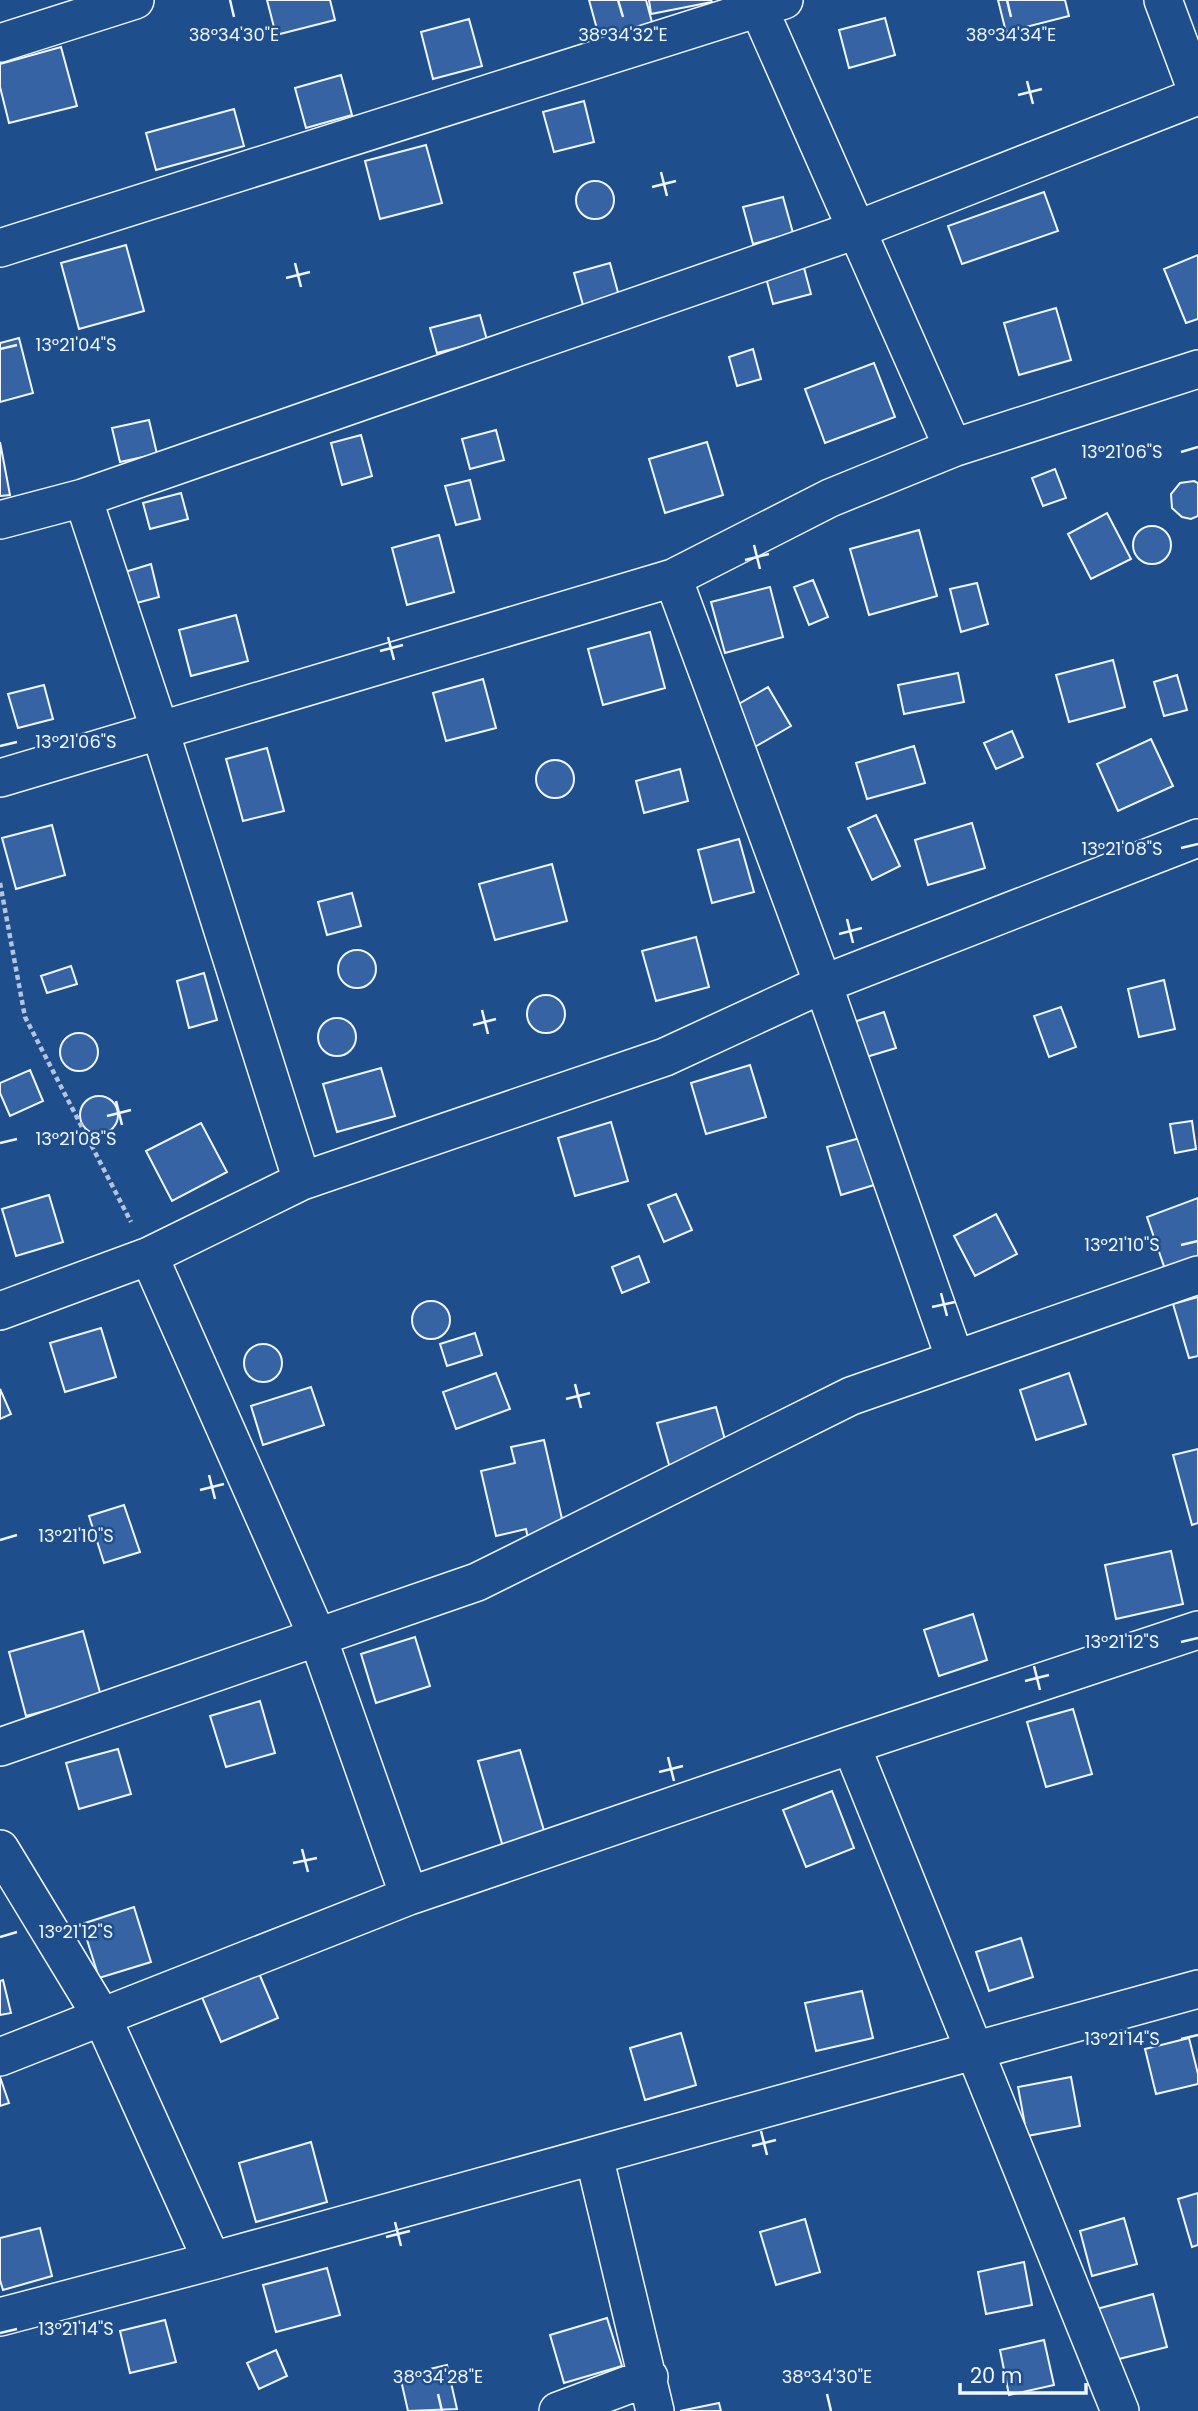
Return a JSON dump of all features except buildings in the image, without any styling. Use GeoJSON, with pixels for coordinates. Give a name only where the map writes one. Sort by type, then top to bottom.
{"type":"FeatureCollection","features":[{"type":"Feature","properties":{"kind":"street"},"geometry":{"type":"LineString","coordinates":[[0,43],[135,0]]}},
{"type":"Feature","properties":{"kind":"street"},"geometry":{"type":"LineString","coordinates":[[0,520],[83,498],[856,230],[1198,95],[1163,0]]}},
{"type":"Feature","properties":{"kind":"street"},"geometry":{"type":"LineString","coordinates":[[0,248],[766,3],[856,230],[953,448]]}},
{"type":"Feature","properties":{"kind":"street"},"geometry":{"type":"LineString","coordinates":[[0,778],[673,578],[830,498],[953,448],[1198,369]]}},
{"type":"Feature","properties":{"kind":"street"},"geometry":{"type":"LineString","coordinates":[[83,498],[160,731],[302,1181]]}},
{"type":"Feature","properties":{"kind":"street"},"geometry":{"type":"LineString","coordinates":[[673,578],[823,984],[955,1359]]}},
{"type":"Feature","properties":{"kind":"street"},"geometry":{"type":"LineString","coordinates":[[0,1311],[149,1256],[302,1181],[665,1057],[823,984],[1198,838]]}},
{"type":"Feature","properties":{"kind":"street"},"geometry":{"type":"LineString","coordinates":[[149,1256],[318,1638],[410,1896]]}},
{"type":"Feature","properties":{"kind":"street"},"geometry":{"type":"LineString","coordinates":[[0,1747],[477,1582],[851,1395],[1198,1275]]}},
{"type":"Feature","properties":{"kind":"street"},"geometry":{"type":"LineString","coordinates":[[0,2057],[410,1896],[1198,1630]]}},
{"type":"Feature","properties":{"kind":"street"},"geometry":{"type":"LineString","coordinates":[[852,1745],[1120,2411]]}},
{"type":"Feature","properties":{"kind":"street"},"geometry":{"type":"LineString","coordinates":[[0,1849],[102,2017],[212,2261]]}},
{"type":"Feature","properties":{"kind":"street"},"geometry":{"type":"LineString","coordinates":[[0,2317],[1198,1989]]}},
{"type":"Feature","properties":{"kind":"street"},"geometry":{"type":"LineString","coordinates":[[558,2411],[652,2394],[594,2156]]}},
{"type":"Feature","properties":{"kind":"path"},"geometry":{"type":"LineString","coordinates":[[0,884],[24,1017],[149,1256]]}}]}
